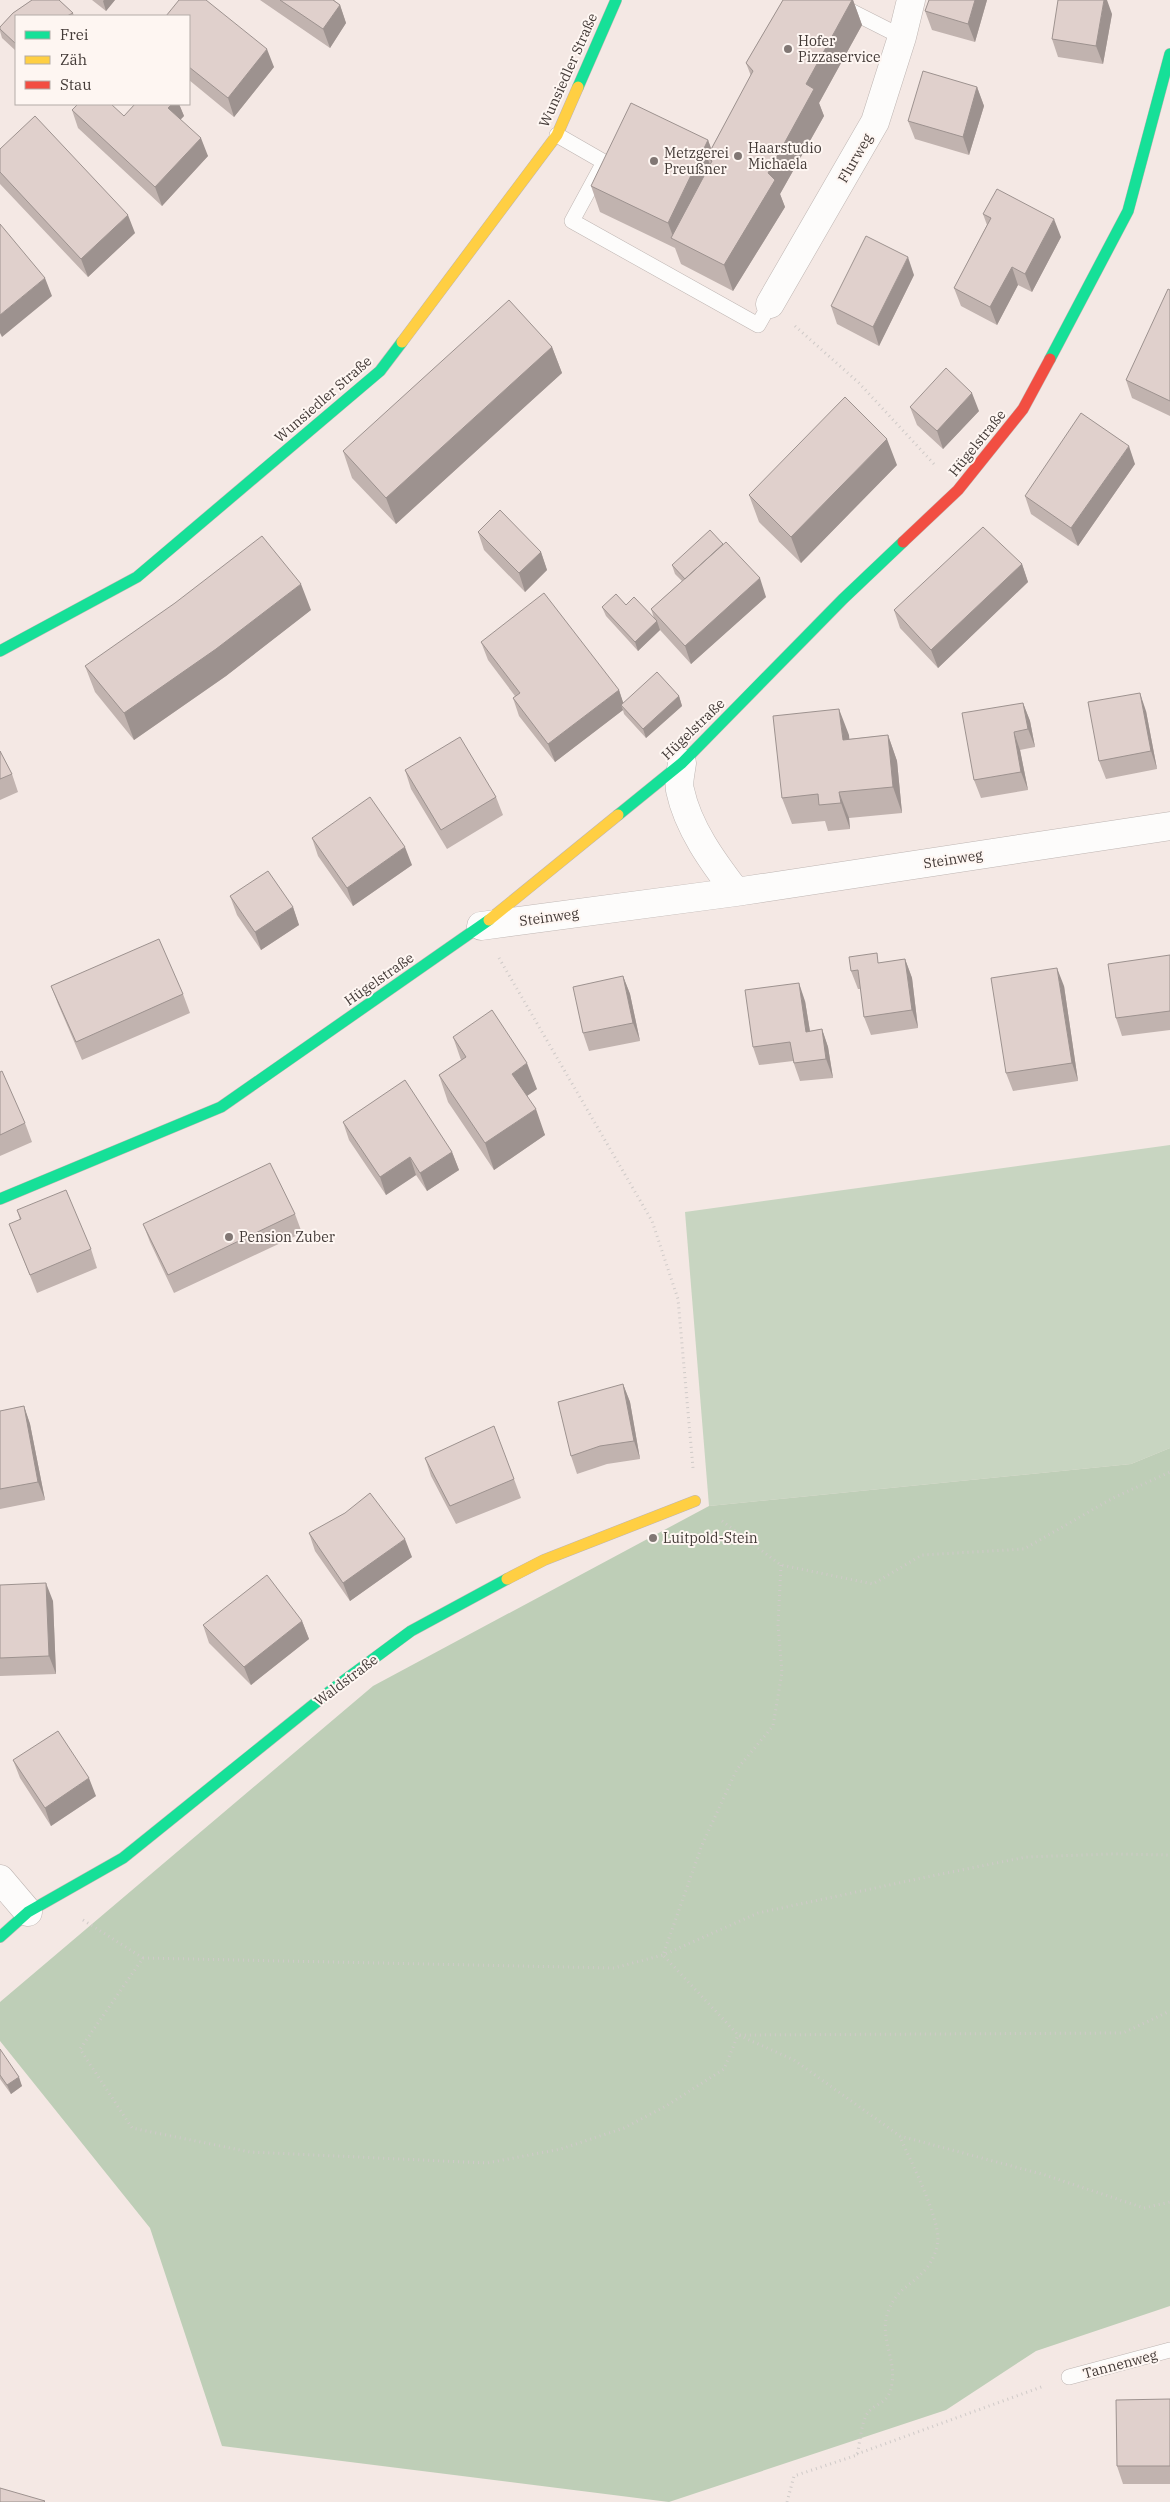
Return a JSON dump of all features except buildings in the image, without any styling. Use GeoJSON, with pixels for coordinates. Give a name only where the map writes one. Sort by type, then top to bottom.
{"type":"FeatureCollection","features":[{"type":"Feature","properties":{"kind":"street","name":"Wunsiedler Straße"},"geometry":{"type":"LineString","coordinates":[[0,651],[137,577],[380,371],[557,135],[616,0]]}},
{"type":"Feature","properties":{"kind":"street","name":"Flurweg"},"geometry":{"type":"LineString","coordinates":[[770,304],[875,122],[902,38],[911,0]]}},
{"type":"Feature","properties":{"kind":"street","name":"Hügelstraße"},"geometry":{"type":"LineString","coordinates":[[0,1199],[221,1107],[481,926],[682,763],[843,599],[958,490],[1023,409],[1128,211],[1170,54]]}},
{"type":"Feature","properties":{"kind":"street"},"geometry":{"type":"LineString","coordinates":[[682,763],[679,789],[692,822],[705,849],[736,892]]}},
{"type":"Feature","properties":{"kind":"street","name":"Steinweg"},"geometry":{"type":"LineString","coordinates":[[481,926],[736,892],[1170,826]]}},
{"type":"Feature","properties":{"kind":"street","name":"Waldstraße"},"geometry":{"type":"LineString","coordinates":[[0,1937],[40,1906],[124,1858],[334,1688],[411,1631],[544,1560],[695,1501]]}},
{"type":"Feature","properties":{"kind":"street"},"geometry":{"type":"LineString","coordinates":[[0,1879],[40,1906]]}},
{"type":"Feature","properties":{"kind":"lane"},"geometry":{"type":"LineString","coordinates":[[829,0],[902,38]]}},
{"type":"Feature","properties":{"kind":"lane"},"geometry":{"type":"LineString","coordinates":[[557,135],[604,162],[572,221],[758,325],[770,304]]}},
{"type":"Feature","properties":{"kind":"lane","name":"Tannenweg"},"geometry":{"type":"LineString","coordinates":[[1069,2377],[1170,2350]]}},
{"type":"Feature","properties":{"kind":"path"},"geometry":{"type":"LineString","coordinates":[[770,304],[859,383],[958,490]]}},
{"type":"Feature","properties":{"kind":"path"},"geometry":{"type":"LineString","coordinates":[[481,926],[652,1221],[678,1299],[695,1501],[781,1565],[874,1584],[922,1555],[1024,1549],[1112,1498],[1170,1472]]}},
{"type":"Feature","properties":{"kind":"path"},"geometry":{"type":"LineString","coordinates":[[663,1955],[702,1845],[737,1769],[772,1726],[782,1672],[778,1625],[781,1565]]}},
{"type":"Feature","properties":{"kind":"path"},"geometry":{"type":"LineString","coordinates":[[40,1906],[143,1958],[614,1968],[663,1955],[758,1913],[1026,1857],[1111,1854],[1170,1855]]}},
{"type":"Feature","properties":{"kind":"path"},"geometry":{"type":"LineString","coordinates":[[663,1955],[738,2035],[794,2060],[900,2136],[1045,2175],[1144,2208],[1170,2202]]}},
{"type":"Feature","properties":{"kind":"path"},"geometry":{"type":"LineString","coordinates":[[143,1958],[80,2049],[132,2128],[250,2152],[487,2163],[561,2149],[624,2128],[674,2101],[724,2069],[738,2035]]}},
{"type":"Feature","properties":{"kind":"path"},"geometry":{"type":"LineString","coordinates":[[738,2035],[1124,2033],[1170,2011]]}},
{"type":"Feature","properties":{"kind":"path"},"geometry":{"type":"LineString","coordinates":[[857,2454],[868,2414],[886,2401],[892,2384],[892,2365],[886,2342],[887,2314],[894,2298],[907,2284],[923,2272],[934,2258],[938,2239],[933,2217],[900,2136]]}},
{"type":"Feature","properties":{"kind":"path"},"geometry":{"type":"LineString","coordinates":[[787,2502],[794,2476],[1069,2377]]}},
{"type":"Feature","properties":{"kind":"green space"},"geometry":{"type":"Polygon","coordinates":[[[1170,1145],[1170,1448],[1131,1464],[709,1506],[685,1212],[1170,1145]]]}},
{"type":"Feature","properties":{"kind":"green space"},"geometry":{"type":"Polygon","coordinates":[[[1170,1448],[1170,2306],[1036,2351],[946,2410],[669,2502],[222,2446],[150,2228],[0,2041],[0,2002],[373,1686],[709,1506],[1131,1464],[1170,1448]]]}},
{"type":"Feature","properties":{"kind":"traffic: fast"},"geometry":{"type":"LineString","coordinates":[[578,87],[616,0]]}},
{"type":"Feature","properties":{"kind":"traffic: fast"},"geometry":{"type":"LineString","coordinates":[[1050,359],[1128,211],[1170,54]]}},
{"type":"Feature","properties":{"kind":"traffic: fast"},"geometry":{"type":"LineString","coordinates":[[0,651],[137,577],[380,371],[402,342]]}},
{"type":"Feature","properties":{"kind":"traffic: fast"},"geometry":{"type":"LineString","coordinates":[[618,815],[682,763],[843,599],[903,542]]}},
{"type":"Feature","properties":{"kind":"traffic: fast"},"geometry":{"type":"LineString","coordinates":[[0,1199],[221,1107],[489,920]]}},
{"type":"Feature","properties":{"kind":"traffic: fast"},"geometry":{"type":"LineString","coordinates":[[0,1937],[28,1912],[123,1858],[334,1688],[411,1631],[507,1579]]}},
{"type":"Feature","properties":{"kind":"traffic: slow"},"geometry":{"type":"LineString","coordinates":[[402,342],[557,135],[578,87]]}},
{"type":"Feature","properties":{"kind":"traffic: slow"},"geometry":{"type":"LineString","coordinates":[[489,920],[618,815]]}},
{"type":"Feature","properties":{"kind":"traffic: slow"},"geometry":{"type":"LineString","coordinates":[[507,1579],[544,1560],[695,1501]]}},
{"type":"Feature","properties":{"kind":"traffic: jam"},"geometry":{"type":"LineString","coordinates":[[903,542],[958,490],[1023,409],[1050,359]]}},
{"type":"Feature","properties":{"kind":"place","name":"Hofer Pizzaservice"},"geometry":{"type":"Point","coordinates":[788,49]}},
{"type":"Feature","properties":{"kind":"place","name":"Haarstudio Michaela"},"geometry":{"type":"Point","coordinates":[738,156]}},
{"type":"Feature","properties":{"kind":"place","name":"Metzgerei Preußner"},"geometry":{"type":"Point","coordinates":[654,161]}},
{"type":"Feature","properties":{"kind":"place","name":"Pension Zuber"},"geometry":{"type":"Point","coordinates":[229,1237]}},
{"type":"Feature","properties":{"kind":"place","name":"Luitpold-Stein"},"geometry":{"type":"Point","coordinates":[653,1538]}}]}
